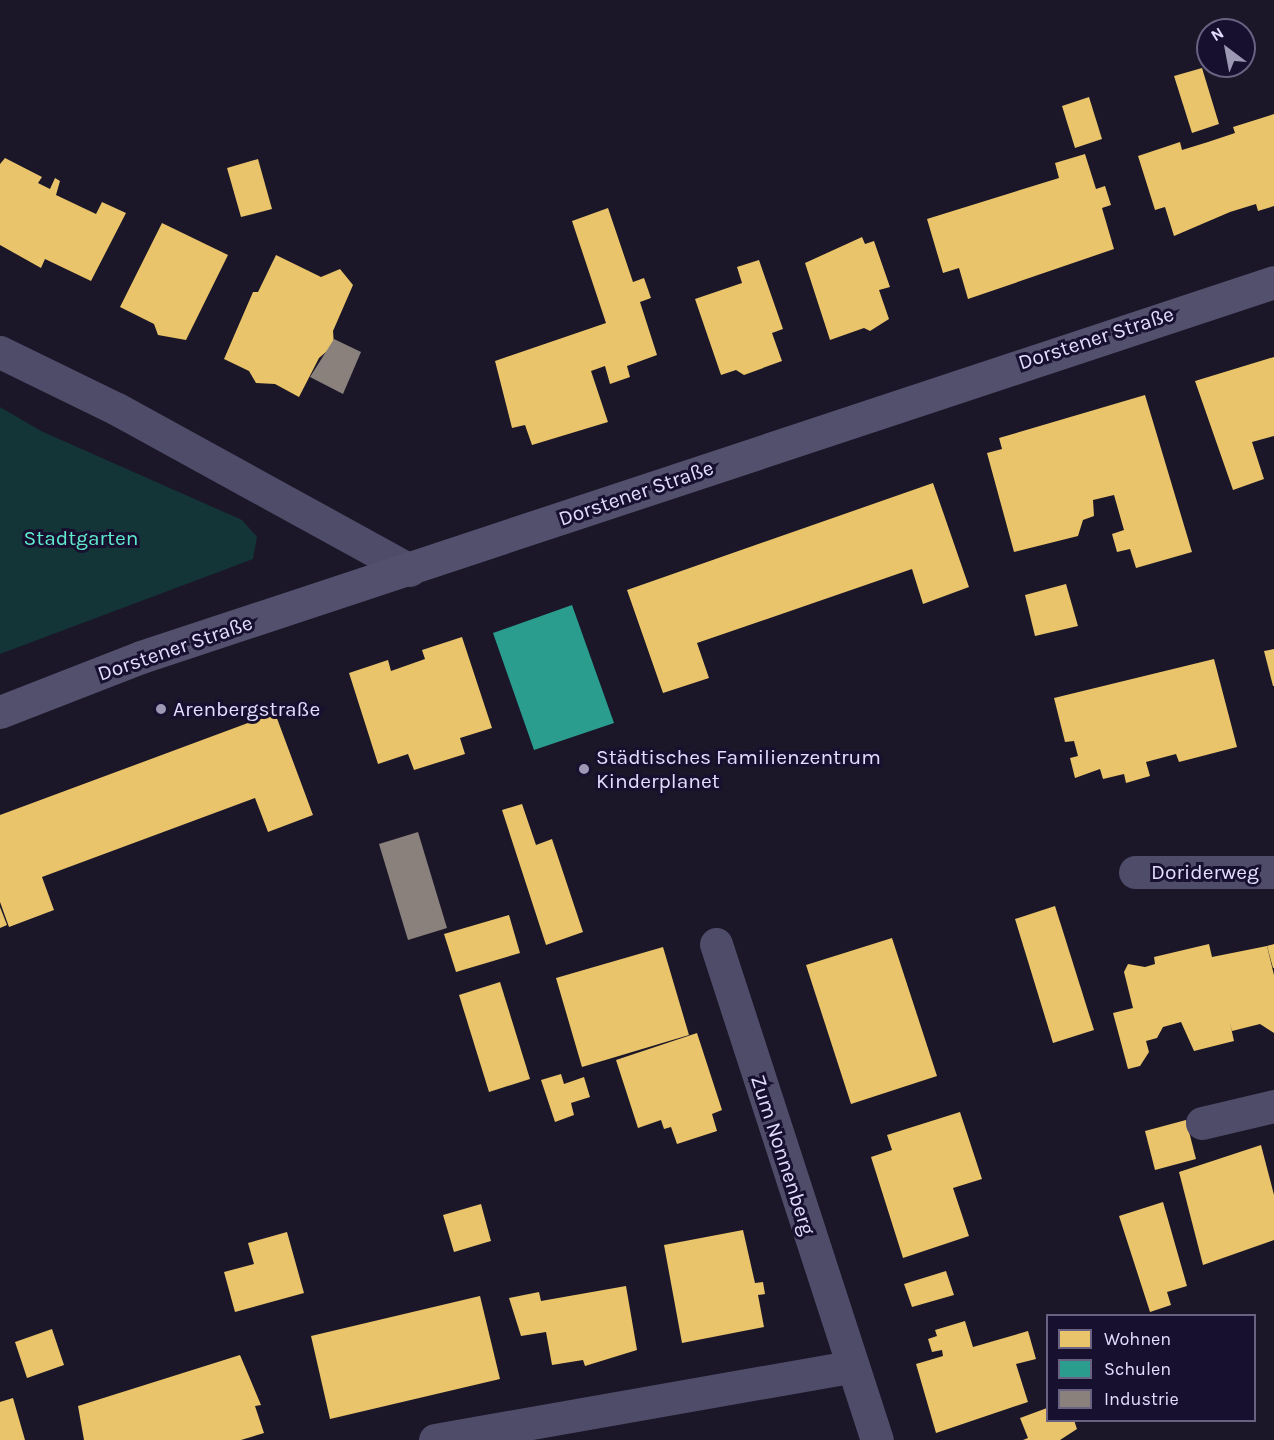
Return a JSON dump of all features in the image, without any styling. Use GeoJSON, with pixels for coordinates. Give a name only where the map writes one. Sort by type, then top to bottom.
{"type":"FeatureCollection","features":[{"type":"Feature","properties":{"kind":"main road","name":"Dorstener Straße"},"geometry":{"type":"LineString","coordinates":[[0,712],[141,657],[410,570],[1274,282]]}},
{"type":"Feature","properties":{"kind":"street"},"geometry":{"type":"LineString","coordinates":[[0,352],[117,409],[410,570]]}},
{"type":"Feature","properties":{"kind":"street","name":"Doriderweg"},"geometry":{"type":"LineString","coordinates":[[1135,872],[1274,872]]}},
{"type":"Feature","properties":{"kind":"street","name":"Zum Nonnenberg"},"geometry":{"type":"LineString","coordinates":[[716,944],[850,1367],[877,1440]]}},
{"type":"Feature","properties":{"kind":"street"},"geometry":{"type":"LineString","coordinates":[[1202,1123],[1274,1106]]}},
{"type":"Feature","properties":{"kind":"street"},"geometry":{"type":"LineString","coordinates":[[440,1439],[850,1367]]}},
{"type":"Feature","properties":{"kind":"green space","name":"Stadtgarten"},"geometry":{"type":"Polygon","coordinates":[[[0,407],[41,431],[242,520],[257,537],[253,559],[0,654],[0,407]]]}},
{"type":"Feature","properties":{"kind":"building: Wohnen"},"geometry":{"type":"Polygon","coordinates":[[[1196,70],[1196,78],[1205,78],[1219,124],[1192,133],[1174,76],[1196,70]]]}},
{"type":"Feature","properties":{"kind":"building: Wohnen"},"geometry":{"type":"Polygon","coordinates":[[[1089,97],[1102,139],[1075,148],[1062,106],[1089,97]]]}},
{"type":"Feature","properties":{"kind":"building: Wohnen"},"geometry":{"type":"Polygon","coordinates":[[[1274,114],[1274,206],[1258,211],[1256,204],[1230,212],[1174,236],[1165,207],[1155,210],[1138,156],[1180,142],[1182,150],[1208,142],[1235,133],[1233,127],[1274,114]]]}},
{"type":"Feature","properties":{"kind":"building: Wohnen"},"geometry":{"type":"Polygon","coordinates":[[[1085,154],[1096,189],[1105,186],[1111,205],[1102,208],[1114,249],[968,299],[959,268],[943,273],[927,219],[1059,178],[1055,163],[1085,154]]]}},
{"type":"Feature","properties":{"kind":"building: Wohnen"},"geometry":{"type":"Polygon","coordinates":[[[5,158],[42,177],[38,183],[50,189],[55,178],[60,181],[56,195],[96,214],[102,202],[126,213],[91,281],[45,259],[41,268],[0,245],[0,164],[5,158]]]}},
{"type":"Feature","properties":{"kind":"building: Wohnen"},"geometry":{"type":"Polygon","coordinates":[[[258,159],[272,209],[241,217],[227,168],[258,159]]]}},
{"type":"Feature","properties":{"kind":"building: Wohnen"},"geometry":{"type":"Polygon","coordinates":[[[608,208],[633,282],[644,278],[651,298],[640,302],[657,355],[627,366],[630,377],[610,384],[605,366],[591,371],[608,422],[532,445],[525,425],[512,428],[495,361],[606,323],[572,221],[608,208]]]}},
{"type":"Feature","properties":{"kind":"building: Wohnen"},"geometry":{"type":"Polygon","coordinates":[[[162,223],[228,255],[186,340],[158,335],[154,324],[120,307],[162,223]]]}},
{"type":"Feature","properties":{"kind":"building: Wohnen"},"geometry":{"type":"Polygon","coordinates":[[[862,237],[865,244],[874,241],[890,287],[879,290],[889,319],[870,331],[864,328],[830,340],[805,263],[862,237]]]}},
{"type":"Feature","properties":{"kind":"building: Wohnen"},"geometry":{"type":"Polygon","coordinates":[[[276,255],[321,277],[340,269],[353,285],[333,331],[334,345],[319,358],[299,397],[275,384],[256,383],[249,371],[224,359],[253,292],[258,292],[276,255]]]}},
{"type":"Feature","properties":{"kind":"building: Wohnen"},"geometry":{"type":"Polygon","coordinates":[[[759,260],[783,329],[772,333],[782,361],[744,375],[736,370],[721,375],[695,299],[742,283],[737,267],[759,260]]]}},
{"type":"Feature","properties":{"kind":"building: Wohnen"},"geometry":{"type":"Polygon","coordinates":[[[1274,357],[1274,436],[1252,442],[1264,479],[1233,490],[1195,381],[1274,357]]]}},
{"type":"Feature","properties":{"kind":"building: Wohnen"},"geometry":{"type":"Polygon","coordinates":[[[1145,395],[1192,552],[1136,568],[1130,549],[1117,552],[1112,534],[1124,530],[1114,495],[1093,500],[1094,516],[1083,520],[1078,536],[1014,552],[987,453],[1002,449],[999,438],[1145,395]]]}},
{"type":"Feature","properties":{"kind":"building: Wohnen"},"geometry":{"type":"Polygon","coordinates":[[[933,483],[969,587],[923,604],[912,569],[697,643],[709,678],[663,693],[627,590],[933,483]]]}},
{"type":"Feature","properties":{"kind":"building: Wohnen"},"geometry":{"type":"Polygon","coordinates":[[[1066,584],[1078,626],[1035,636],[1025,595],[1066,584]]]}},
{"type":"Feature","properties":{"kind":"building: Wohnen"},"geometry":{"type":"Polygon","coordinates":[[[462,637],[492,728],[460,738],[465,754],[414,770],[408,754],[378,764],[349,673],[388,660],[391,671],[425,659],[422,650],[462,637]]]}},
{"type":"Feature","properties":{"kind":"building: Wohnen"},"geometry":{"type":"Polygon","coordinates":[[[1274,649],[1274,686],[1273,686],[1264,651],[1274,649]]]}},
{"type":"Feature","properties":{"kind":"building: Wohnen"},"geometry":{"type":"Polygon","coordinates":[[[1214,659],[1237,747],[1179,762],[1176,754],[1146,762],[1150,776],[1126,783],[1124,774],[1103,779],[1100,769],[1075,778],[1070,758],[1078,756],[1074,741],[1065,742],[1054,698],[1214,659]]]}},
{"type":"Feature","properties":{"kind":"building: Wohnen"},"geometry":{"type":"Polygon","coordinates":[[[275,713],[313,815],[268,832],[255,798],[42,877],[54,910],[9,927],[0,902],[0,815],[275,713]]]}},
{"type":"Feature","properties":{"kind":"building: Wohnen"},"geometry":{"type":"Polygon","coordinates":[[[522,804],[536,845],[552,839],[583,932],[546,945],[502,810],[522,804]]]}},
{"type":"Feature","properties":{"kind":"building: Wohnen"},"geometry":{"type":"Polygon","coordinates":[[[1055,906],[1094,1030],[1053,1043],[1015,919],[1055,906]]]}},
{"type":"Feature","properties":{"kind":"building: Wohnen"},"geometry":{"type":"Polygon","coordinates":[[[0,907],[7,925],[0,928],[0,907]]]}},
{"type":"Feature","properties":{"kind":"building: Wohnen"},"geometry":{"type":"Polygon","coordinates":[[[509,915],[520,953],[456,972],[444,934],[509,915]]]}},
{"type":"Feature","properties":{"kind":"building: Wohnen"},"geometry":{"type":"Polygon","coordinates":[[[892,938],[937,1076],[851,1104],[806,965],[892,938]]]}},
{"type":"Feature","properties":{"kind":"building: Wohnen"},"geometry":{"type":"Polygon","coordinates":[[[1209,944],[1212,957],[1267,946],[1274,975],[1274,1033],[1260,1024],[1232,1031],[1230,1023],[1234,1041],[1194,1051],[1181,1022],[1163,1027],[1157,1038],[1146,1041],[1149,1052],[1140,1066],[1128,1069],[1113,1013],[1133,1008],[1124,972],[1128,964],[1145,967],[1155,964],[1154,957],[1209,944]]]}},
{"type":"Feature","properties":{"kind":"building: Wohnen"},"geometry":{"type":"Polygon","coordinates":[[[1274,944],[1274,968],[1273,968],[1267,946],[1274,944]]]}},
{"type":"Feature","properties":{"kind":"building: Wohnen"},"geometry":{"type":"Polygon","coordinates":[[[663,947],[689,1035],[582,1067],[556,978],[663,947]]]}},
{"type":"Feature","properties":{"kind":"building: Wohnen"},"geometry":{"type":"Polygon","coordinates":[[[500,982],[530,1079],[489,1092],[459,995],[500,982]]]}},
{"type":"Feature","properties":{"kind":"building: Wohnen"},"geometry":{"type":"Polygon","coordinates":[[[697,1033],[722,1110],[712,1114],[717,1131],[677,1144],[671,1127],[664,1129],[661,1120],[638,1128],[616,1060],[697,1033]]]}},
{"type":"Feature","properties":{"kind":"building: Wohnen"},"geometry":{"type":"Polygon","coordinates":[[[561,1074],[564,1084],[584,1077],[590,1097],[571,1103],[574,1115],[555,1122],[541,1080],[561,1074]]]}},
{"type":"Feature","properties":{"kind":"building: Wohnen"},"geometry":{"type":"Polygon","coordinates":[[[960,1112],[982,1179],[953,1188],[969,1236],[903,1258],[871,1157],[892,1150],[887,1135],[960,1112]]]}},
{"type":"Feature","properties":{"kind":"building: Wohnen"},"geometry":{"type":"Polygon","coordinates":[[[1186,1120],[1196,1159],[1155,1170],[1145,1131],[1186,1120]]]}},
{"type":"Feature","properties":{"kind":"building: Wohnen"},"geometry":{"type":"Polygon","coordinates":[[[1261,1145],[1274,1195],[1274,1240],[1203,1265],[1179,1172],[1261,1145]]]}},
{"type":"Feature","properties":{"kind":"building: Wohnen"},"geometry":{"type":"Polygon","coordinates":[[[1163,1202],[1187,1286],[1167,1292],[1171,1305],[1150,1312],[1119,1216],[1163,1202]]]}},
{"type":"Feature","properties":{"kind":"building: Wohnen"},"geometry":{"type":"Polygon","coordinates":[[[481,1204],[491,1241],[454,1252],[443,1215],[481,1204]]]}},
{"type":"Feature","properties":{"kind":"building: Wohnen"},"geometry":{"type":"Polygon","coordinates":[[[743,1230],[755,1283],[763,1282],[765,1294],[758,1295],[764,1327],[682,1343],[664,1245],[743,1230]]]}},
{"type":"Feature","properties":{"kind":"building: Wohnen"},"geometry":{"type":"Polygon","coordinates":[[[287,1232],[304,1293],[235,1312],[224,1272],[254,1264],[248,1243],[287,1232]]]}},
{"type":"Feature","properties":{"kind":"building: Wohnen"},"geometry":{"type":"Polygon","coordinates":[[[946,1271],[954,1295],[912,1307],[904,1284],[946,1271]]]}},
{"type":"Feature","properties":{"kind":"building: Wohnen"},"geometry":{"type":"Polygon","coordinates":[[[626,1286],[637,1350],[585,1366],[583,1360],[552,1365],[546,1332],[521,1336],[509,1298],[539,1292],[541,1301],[626,1286]]]}},
{"type":"Feature","properties":{"kind":"building: Wohnen"},"geometry":{"type":"Polygon","coordinates":[[[480,1296],[500,1379],[330,1419],[311,1336],[480,1296]]]}},
{"type":"Feature","properties":{"kind":"building: Wohnen"},"geometry":{"type":"Polygon","coordinates":[[[965,1321],[973,1347],[1028,1331],[1036,1359],[1016,1364],[1028,1402],[936,1433],[916,1364],[943,1356],[942,1350],[932,1352],[928,1339],[937,1336],[935,1330],[965,1321]]]}},
{"type":"Feature","properties":{"kind":"building: Wohnen"},"geometry":{"type":"Polygon","coordinates":[[[52,1329],[64,1365],[27,1378],[15,1342],[52,1329]]]}},
{"type":"Feature","properties":{"kind":"building: Wohnen"},"geometry":{"type":"Polygon","coordinates":[[[240,1355],[261,1405],[255,1406],[264,1433],[241,1440],[84,1440],[78,1406],[240,1355]]]}},
{"type":"Feature","properties":{"kind":"building: Wohnen"},"geometry":{"type":"Polygon","coordinates":[[[13,1398],[25,1440],[0,1440],[0,1402],[13,1398]]]}},
{"type":"Feature","properties":{"kind":"building: Wohnen"},"geometry":{"type":"Polygon","coordinates":[[[1046,1408],[1046,1422],[1075,1422],[1077,1429],[1060,1440],[1023,1440],[1028,1438],[1020,1418],[1046,1408]]]}},
{"type":"Feature","properties":{"kind":"building: Schulen"},"geometry":{"type":"Polygon","coordinates":[[[572,605],[614,723],[534,750],[493,633],[572,605]]]}},
{"type":"Feature","properties":{"kind":"building: Industrie"},"geometry":{"type":"Polygon","coordinates":[[[334,339],[361,352],[343,394],[310,377],[334,339]]]}},
{"type":"Feature","properties":{"kind":"building: Industrie"},"geometry":{"type":"Polygon","coordinates":[[[418,832],[447,928],[408,940],[379,844],[418,832]]]}},
{"type":"Feature","properties":{"kind":"place","name":"Arenbergstraße"},"geometry":{"type":"Point","coordinates":[161,709]}},
{"type":"Feature","properties":{"kind":"place","name":"Städtisches Familienzentrum Kinderplanet"},"geometry":{"type":"Point","coordinates":[584,769]}}]}
